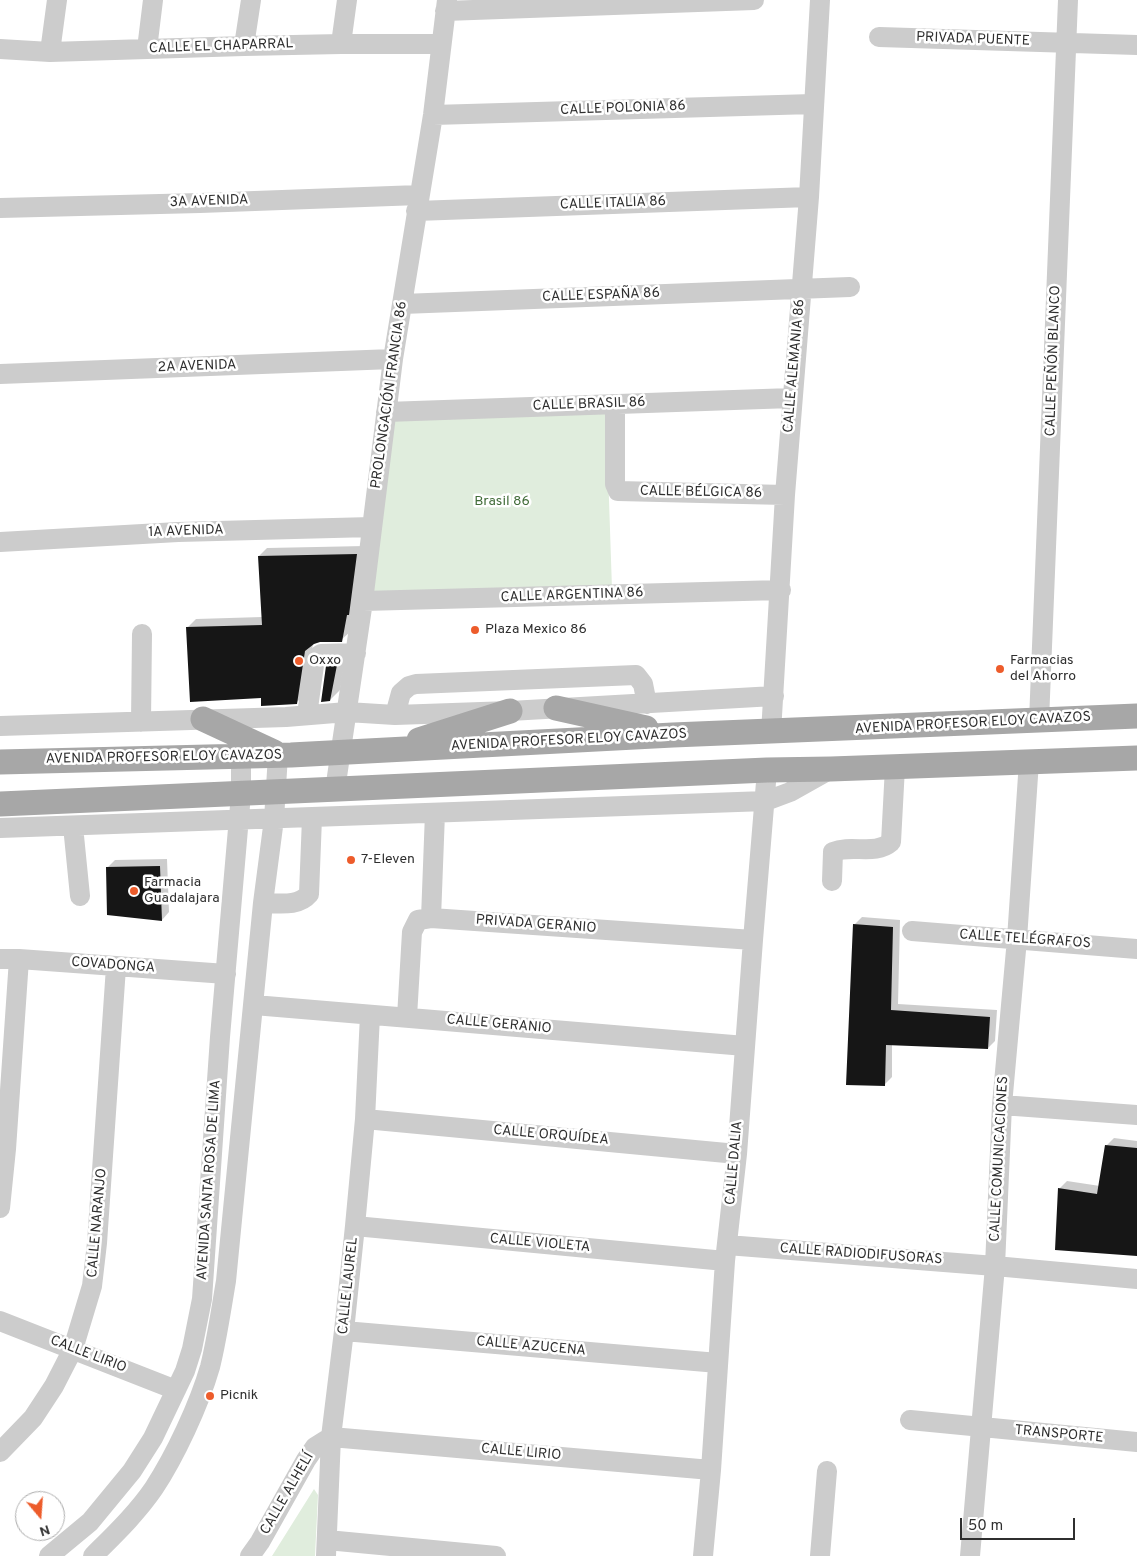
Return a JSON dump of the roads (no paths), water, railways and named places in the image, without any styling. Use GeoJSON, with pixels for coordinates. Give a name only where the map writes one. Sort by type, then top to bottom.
{"type":"FeatureCollection","features":[{"type":"Feature","properties":{"kind":"main road"},"geometry":{"type":"LineString","coordinates":[[556,708],[673,735]]}},
{"type":"Feature","properties":{"kind":"main road"},"geometry":{"type":"LineString","coordinates":[[394,750],[476,720],[510,711]]}},
{"type":"Feature","properties":{"kind":"main road","name":"AVENIDA PROFESOR ELOY CAVAZOS"},"geometry":{"type":"LineString","coordinates":[[0,762],[341,753],[673,735],[771,733],[1137,716]]}},
{"type":"Feature","properties":{"kind":"main road"},"geometry":{"type":"LineString","coordinates":[[203,720],[278,754]]}},
{"type":"Feature","properties":{"kind":"main road"},"geometry":{"type":"LineString","coordinates":[[0,804],[767,770],[1137,758]]}},
{"type":"Feature","properties":{"kind":"street"},"geometry":{"type":"LineString","coordinates":[[50,52],[57,0]]}},
{"type":"Feature","properties":{"kind":"street"},"geometry":{"type":"LineString","coordinates":[[147,50],[153,0]]}},
{"type":"Feature","properties":{"kind":"street"},"geometry":{"type":"LineString","coordinates":[[244,46],[251,0]]}},
{"type":"Feature","properties":{"kind":"street"},"geometry":{"type":"LineString","coordinates":[[341,44],[347,0]]}},
{"type":"Feature","properties":{"kind":"street"},"geometry":{"type":"LineString","coordinates":[[446,5],[754,0]]}},
{"type":"Feature","properties":{"kind":"street","name":"CALLE ALEMANIA 86"},"geometry":{"type":"LineString","coordinates":[[771,733],[781,590],[785,495],[809,196],[820,0]]}},
{"type":"Feature","properties":{"kind":"street","name":"CALLE PEÑÓN BLANCO"},"geometry":{"type":"LineString","coordinates":[[1039,721],[1068,0]]}},
{"type":"Feature","properties":{"kind":"street","name":"PROLONGACIÓN FRANCIA 86"},"geometry":{"type":"LineString","coordinates":[[335,790],[363,601],[393,359],[433,115],[446,5]]}},
{"type":"Feature","properties":{"kind":"street","name":"PRIVADA PUENTE"},"geometry":{"type":"LineString","coordinates":[[879,37],[1137,45]]}},
{"type":"Feature","properties":{"kind":"street","name":"CALLE EL CHAPARRAL"},"geometry":{"type":"LineString","coordinates":[[0,49],[50,52],[341,44],[441,44]]}},
{"type":"Feature","properties":{"kind":"street","name":"CALLE POLONIA 86"},"geometry":{"type":"LineString","coordinates":[[433,115],[813,104]]}},
{"type":"Feature","properties":{"kind":"street","name":"CALLE ITALIA 86"},"geometry":{"type":"LineString","coordinates":[[418,203],[809,196]]}},
{"type":"Feature","properties":{"kind":"street","name":"3A AVENIDA"},"geometry":{"type":"LineString","coordinates":[[0,208],[210,203],[418,203]]}},
{"type":"Feature","properties":{"kind":"street","name":"CALLE ESPAÑA 86"},"geometry":{"type":"LineString","coordinates":[[402,304],[850,287]]}},
{"type":"Feature","properties":{"kind":"street","name":"2A AVENIDA"},"geometry":{"type":"LineString","coordinates":[[0,374],[393,359]]}},
{"type":"Feature","properties":{"kind":"street","name":"CALLE BRASIL 86"},"geometry":{"type":"LineString","coordinates":[[386,412],[792,398]]}},
{"type":"Feature","properties":{"kind":"street","name":"CALLE BÉLGICA 86"},"geometry":{"type":"LineString","coordinates":[[615,404],[617,490],[785,495]]}},
{"type":"Feature","properties":{"kind":"street","name":"1A AVENIDA"},"geometry":{"type":"LineString","coordinates":[[0,542],[178,532],[372,527]]}},
{"type":"Feature","properties":{"kind":"street","name":"CALLE ARGENTINA 86"},"geometry":{"type":"LineString","coordinates":[[363,601],[781,590]]}},
{"type":"Feature","properties":{"kind":"street"},"geometry":{"type":"LineString","coordinates":[[141,722],[142,634]]}},
{"type":"Feature","properties":{"kind":"street"},"geometry":{"type":"LineString","coordinates":[[307,715],[315,658],[321,654],[356,653]]}},
{"type":"Feature","properties":{"kind":"street"},"geometry":{"type":"LineString","coordinates":[[395,714],[401,693],[409,686],[457,682],[636,675],[643,684],[647,704]]}},
{"type":"Feature","properties":{"kind":"street"},"geometry":{"type":"LineString","coordinates":[[0,722],[141,722],[347,712],[395,714],[510,711],[774,696]]}},
{"type":"Feature","properties":{"kind":"street","name":"AVENIDA SANTA ROSA DE LIMA"},"geometry":{"type":"LineString","coordinates":[[93,1556],[112,1538],[153,1489],[170,1462],[210,1368],[226,1281],[274,819],[274,793],[278,754]]}},
{"type":"Feature","properties":{"kind":"street","name":"AVENIDA SANTA ROSA DE LIMA"},"geometry":{"type":"LineString","coordinates":[[49,1556],[90,1522],[120,1488],[132,1471],[153,1438],[185,1371],[192,1349],[202,1299],[220,1037],[241,794],[241,756]]}},
{"type":"Feature","properties":{"kind":"street","name":"CALLE COMUNICACIONES"},"geometry":{"type":"LineString","coordinates":[[970,1556],[995,1266],[1002,1105],[1017,939],[1029,761]]}},
{"type":"Feature","properties":{"kind":"street"},"geometry":{"type":"LineString","coordinates":[[832,881],[833,852],[840,849],[884,849],[891,842],[894,767]]}},
{"type":"Feature","properties":{"kind":"street"},"geometry":{"type":"LineString","coordinates":[[0,828],[766,802],[790,792],[831,769]]}},
{"type":"Feature","properties":{"kind":"street","name":"CALLE DALIA"},"geometry":{"type":"LineString","coordinates":[[703,1556],[726,1253],[737,1154],[767,770]]}},
{"type":"Feature","properties":{"kind":"street"},"geometry":{"type":"LineString","coordinates":[[407,1018],[412,932],[418,920],[431,918],[436,813]]}},
{"type":"Feature","properties":{"kind":"street"},"geometry":{"type":"LineString","coordinates":[[264,903],[298,902],[304,900],[309,894],[312,818]]}},
{"type":"Feature","properties":{"kind":"street"},"geometry":{"type":"LineString","coordinates":[[73,826],[80,896]]}},
{"type":"Feature","properties":{"kind":"street","name":"PRIVADA GERANIO"},"geometry":{"type":"LineString","coordinates":[[431,918],[753,940]]}},
{"type":"Feature","properties":{"kind":"street","name":"CALLE TELÉGRAFOS"},"geometry":{"type":"LineString","coordinates":[[912,931],[1137,948]]}},
{"type":"Feature","properties":{"kind":"street"},"geometry":{"type":"LineString","coordinates":[[0,1208],[10,959]]}},
{"type":"Feature","properties":{"kind":"street","name":"COVADONGA"},"geometry":{"type":"LineString","coordinates":[[10,959],[226,974]]}},
{"type":"Feature","properties":{"kind":"street","name":"CALLE NARANJO"},"geometry":{"type":"LineString","coordinates":[[0,1452],[33,1418],[54,1386],[73,1349],[92,1286],[116,967]]}},
{"type":"Feature","properties":{"kind":"street","name":"CALLE GERANIO"},"geometry":{"type":"LineString","coordinates":[[254,1005],[745,1046]]}},
{"type":"Feature","properties":{"kind":"street","name":"CALLE LAUREL"},"geometry":{"type":"LineString","coordinates":[[327,1548],[331,1437],[344,1331],[365,1118],[370,1015]]}},
{"type":"Feature","properties":{"kind":"street"},"geometry":{"type":"LineString","coordinates":[[1002,1105],[1137,1115]]}},
{"type":"Feature","properties":{"kind":"street","name":"CALLE ORQUÍDEA"},"geometry":{"type":"LineString","coordinates":[[365,1118],[737,1154]]}},
{"type":"Feature","properties":{"kind":"street","name":"CALLE VIOLETA"},"geometry":{"type":"LineString","coordinates":[[355,1226],[726,1253]]}},
{"type":"Feature","properties":{"kind":"street","name":"CALLE RADIODIFUSORAS"},"geometry":{"type":"LineString","coordinates":[[726,1253],[995,1266],[1137,1279]]}},
{"type":"Feature","properties":{"kind":"street","name":"CALLE LIRIO"},"geometry":{"type":"LineString","coordinates":[[0,1320],[176,1390]]}},
{"type":"Feature","properties":{"kind":"street","name":"CALLE AZUCENA"},"geometry":{"type":"LineString","coordinates":[[344,1331],[718,1363]]}},
{"type":"Feature","properties":{"kind":"street","name":"TRANSPORTE"},"geometry":{"type":"LineString","coordinates":[[910,1420],[1137,1442]]}},
{"type":"Feature","properties":{"kind":"street","name":"CALLE LIRIO"},"geometry":{"type":"LineString","coordinates":[[331,1437],[711,1470]]}},
{"type":"Feature","properties":{"kind":"street","name":"CALLE ALHELÍ"},"geometry":{"type":"LineString","coordinates":[[250,1556],[260,1542],[306,1460],[315,1447],[331,1437]]}},
{"type":"Feature","properties":{"kind":"street"},"geometry":{"type":"LineString","coordinates":[[820,1556],[827,1471]]}},
{"type":"Feature","properties":{"kind":"street"},"geometry":{"type":"LineString","coordinates":[[327,1548],[496,1556]]}},
{"type":"Feature","properties":{"kind":"place","name":"Plaza Mexico 86"},"geometry":{"type":"Point","coordinates":[475,630]}},
{"type":"Feature","properties":{"kind":"place","name":"Oxxo"},"geometry":{"type":"Point","coordinates":[299,661]}},
{"type":"Feature","properties":{"kind":"place","name":"Farmacias del Ahorro"},"geometry":{"type":"Point","coordinates":[1000,669]}},
{"type":"Feature","properties":{"kind":"place","name":"7-Eleven"},"geometry":{"type":"Point","coordinates":[351,860]}},
{"type":"Feature","properties":{"kind":"place","name":"Farmacia Guadalajara"},"geometry":{"type":"Point","coordinates":[134,891]}},
{"type":"Feature","properties":{"kind":"place","name":"Picnik"},"geometry":{"type":"Point","coordinates":[210,1396]}},
{"type":"Feature","properties":{"kind":"park label","name":"Brasil 86"},"geometry":{"type":"Point","coordinates":[502,502]}}]}
